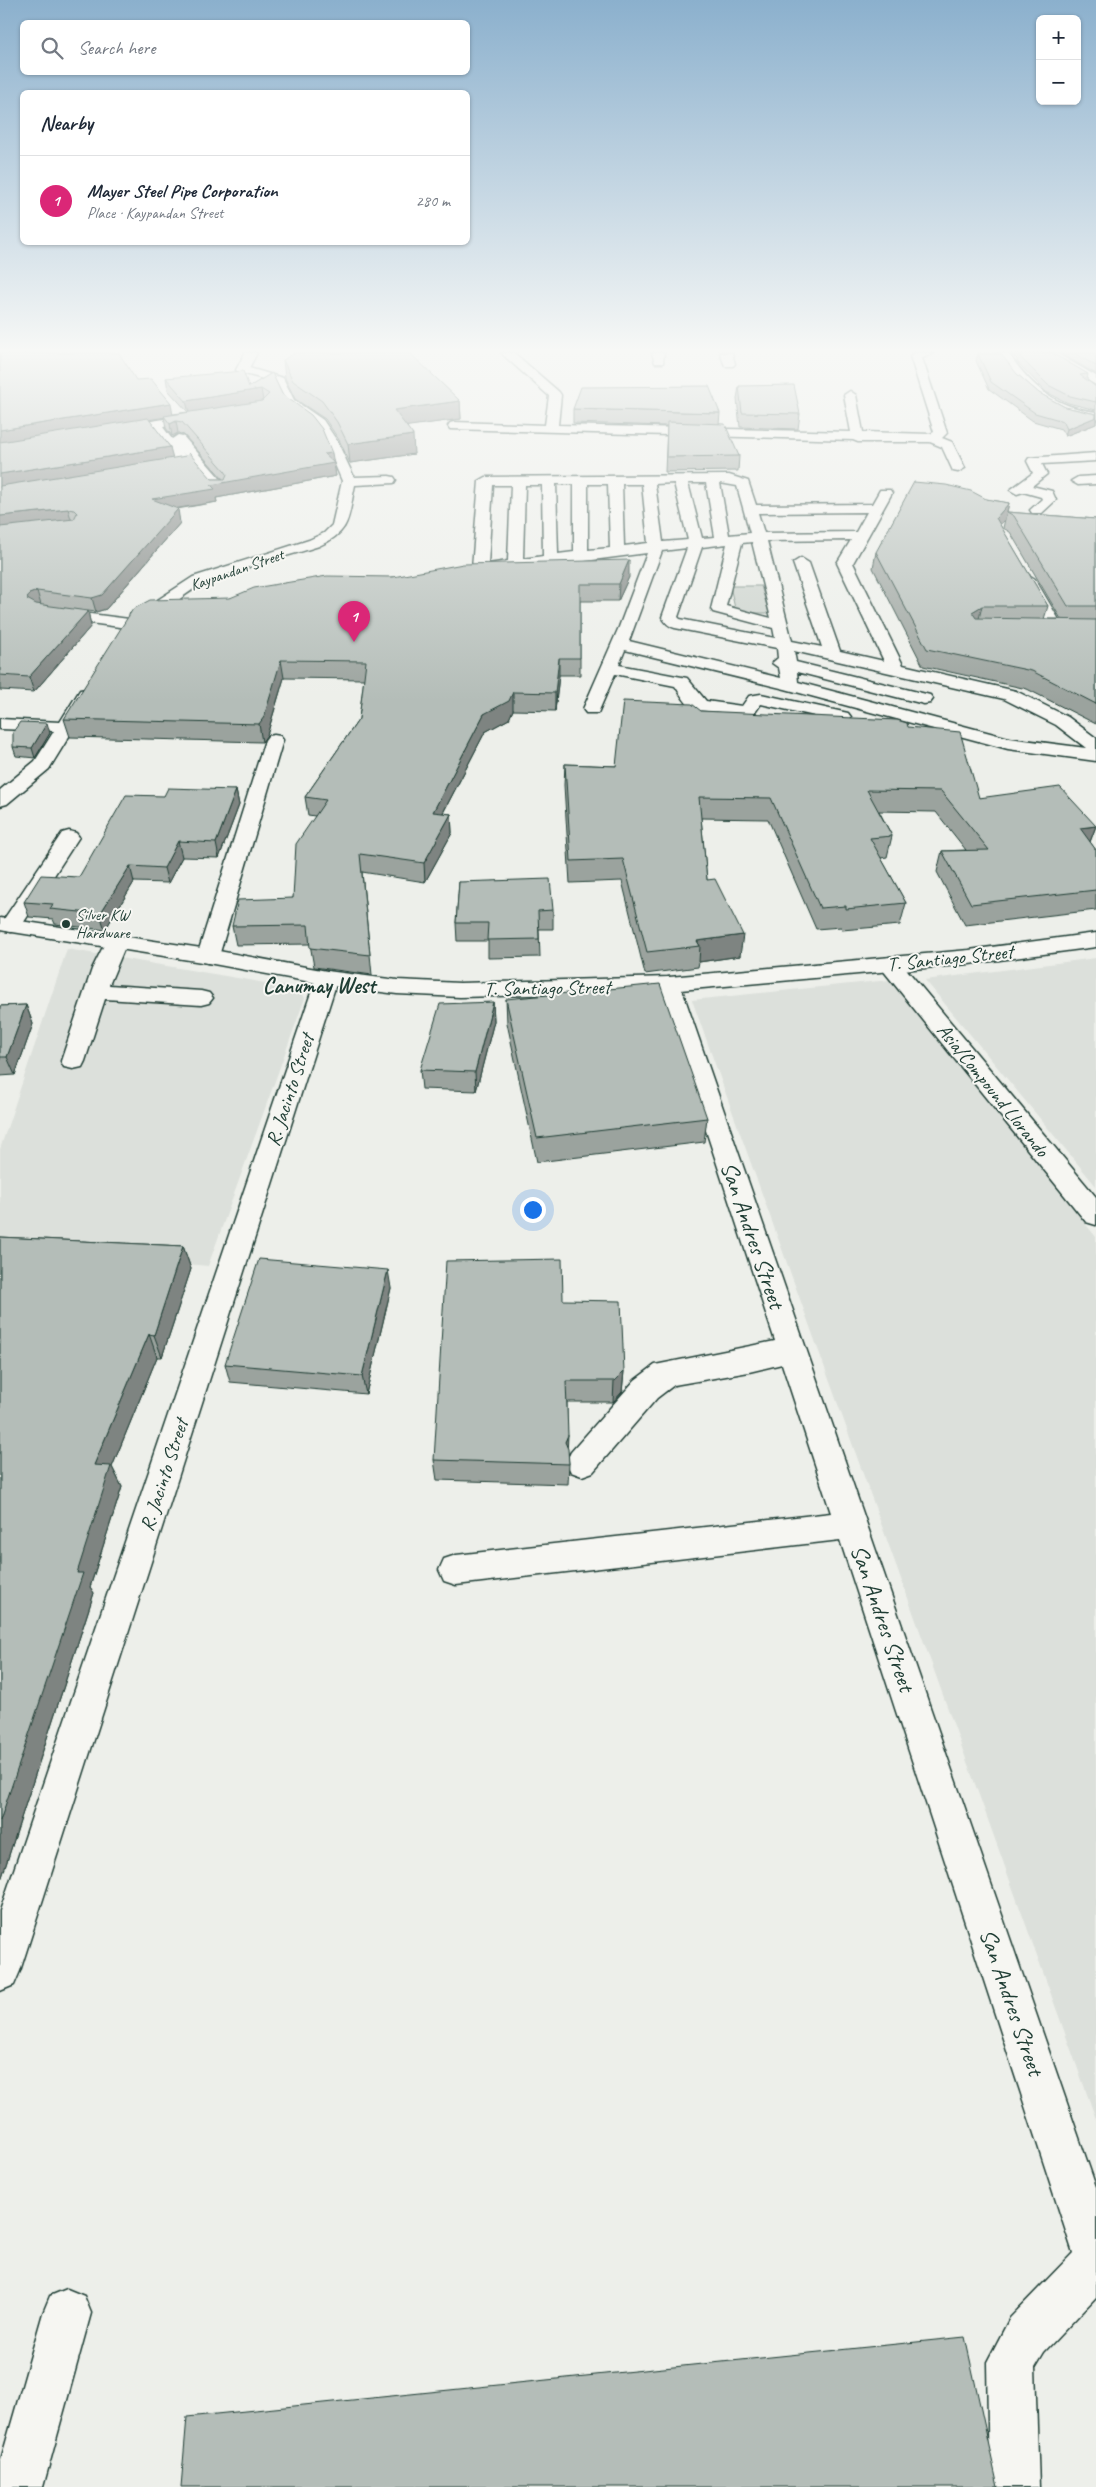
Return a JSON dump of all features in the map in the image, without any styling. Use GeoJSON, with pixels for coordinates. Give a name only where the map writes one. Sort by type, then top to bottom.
{"type":"FeatureCollection","features":[{"type":"Feature","properties":{"kind":"street"},"geometry":{"type":"LineString","coordinates":[[142,472],[156,469]]}},
{"type":"Feature","properties":{"kind":"street"},"geometry":{"type":"LineString","coordinates":[[203,469],[221,488]]}},
{"type":"Feature","properties":{"kind":"street"},"geometry":{"type":"LineString","coordinates":[[345,469],[349,481],[388,480]]}},
{"type":"Feature","properties":{"kind":"street"},"geometry":{"type":"LineString","coordinates":[[1037,510],[1049,500],[1047,494],[1019,489],[1040,474],[1038,469]]}},
{"type":"Feature","properties":{"kind":"street"},"geometry":{"type":"LineString","coordinates":[[712,479],[730,540],[719,609],[781,625]]}},
{"type":"Feature","properties":{"kind":"street"},"geometry":{"type":"LineString","coordinates":[[790,686],[789,666],[781,625],[756,530],[743,484],[729,479],[486,481],[480,568],[490,570],[617,551],[730,540],[756,530],[854,496],[869,512]]}},
{"type":"Feature","properties":{"kind":"street"},"geometry":{"type":"LineString","coordinates":[[615,480],[617,551]]}},
{"type":"Feature","properties":{"kind":"street"},"geometry":{"type":"LineString","coordinates":[[592,709],[627,627],[656,547],[648,480]]}},
{"type":"Feature","properties":{"kind":"street"},"geometry":{"type":"LineString","coordinates":[[680,480],[696,544],[670,617],[675,623],[832,654],[1010,695],[1016,722]]}},
{"type":"Feature","properties":{"kind":"street"},"geometry":{"type":"LineString","coordinates":[[1078,481],[1096,480]]}},
{"type":"Feature","properties":{"kind":"street","name":"Kaypandan Street"},"geometry":{"type":"LineString","coordinates":[[127,622],[159,606],[198,580],[314,543],[329,536],[339,526],[349,481]]}},
{"type":"Feature","properties":{"kind":"street"},"geometry":{"type":"LineString","coordinates":[[515,565],[518,481]]}},
{"type":"Feature","properties":{"kind":"street"},"geometry":{"type":"LineString","coordinates":[[549,481],[551,560]]}},
{"type":"Feature","properties":{"kind":"street"},"geometry":{"type":"LineString","coordinates":[[581,481],[582,556]]}},
{"type":"Feature","properties":{"kind":"street"},"geometry":{"type":"LineString","coordinates":[[801,563],[823,563],[848,556],[860,536],[869,512],[885,493]]}},
{"type":"Feature","properties":{"kind":"street"},"geometry":{"type":"LineString","coordinates":[[756,530],[869,512]]}},
{"type":"Feature","properties":{"kind":"street"},"geometry":{"type":"LineString","coordinates":[[756,530],[860,536]]}},
{"type":"Feature","properties":{"kind":"street"},"geometry":{"type":"LineString","coordinates":[[756,530],[848,556]]}},
{"type":"Feature","properties":{"kind":"street"},"geometry":{"type":"LineString","coordinates":[[756,530],[801,563],[832,654]]}},
{"type":"Feature","properties":{"kind":"street"},"geometry":{"type":"LineString","coordinates":[[848,556],[896,669]]}},
{"type":"Feature","properties":{"kind":"street"},"geometry":{"type":"LineString","coordinates":[[1019,566],[1057,630]]}},
{"type":"Feature","properties":{"kind":"street"},"geometry":{"type":"LineString","coordinates":[[41,612],[127,622],[118,638]]}},
{"type":"Feature","properties":{"kind":"street"},"geometry":{"type":"LineString","coordinates":[[627,627],[646,631]]}},
{"type":"Feature","properties":{"kind":"street"},"geometry":{"type":"LineString","coordinates":[[1037,630],[1076,630]]}},
{"type":"Feature","properties":{"kind":"street"},"geometry":{"type":"LineString","coordinates":[[665,636],[713,647]]}},
{"type":"Feature","properties":{"kind":"street"},"geometry":{"type":"LineString","coordinates":[[620,644],[965,730]]}},
{"type":"Feature","properties":{"kind":"street"},"geometry":{"type":"LineString","coordinates":[[760,659],[924,698]]}},
{"type":"Feature","properties":{"kind":"street"},"geometry":{"type":"LineString","coordinates":[[609,668],[680,682],[696,703],[701,706],[742,711],[748,710],[755,700],[761,699],[893,729],[965,730],[1016,722],[1062,721],[1096,748]]}},
{"type":"Feature","properties":{"kind":"street"},"geometry":{"type":"LineString","coordinates":[[0,800],[42,766],[95,678]]}},
{"type":"Feature","properties":{"kind":"street"},"geometry":{"type":"LineString","coordinates":[[1016,722],[1096,755]]}},
{"type":"Feature","properties":{"kind":"street"},"geometry":{"type":"LineString","coordinates":[[0,724],[67,726]]}},
{"type":"Feature","properties":{"kind":"street"},"geometry":{"type":"LineString","coordinates":[[208,956],[274,740]]}},
{"type":"Feature","properties":{"kind":"street"},"geometry":{"type":"LineString","coordinates":[[6,925],[69,837]]}},
{"type":"Feature","properties":{"kind":"street","name":"T. Santiago Street"},"geometry":{"type":"LineString","coordinates":[[6,925],[208,956],[327,978],[397,987],[460,990],[669,984],[969,957],[1096,940]]}},
{"type":"Feature","properties":{"kind":"street"},"geometry":{"type":"LineString","coordinates":[[73,1061],[96,991],[116,942]]}},
{"type":"Feature","properties":{"kind":"street","name":"Asia/Compound Llorando"},"geometry":{"type":"LineString","coordinates":[[890,964],[1096,1215]]}},
{"type":"Feature","properties":{"kind":"street","name":"R. Jacinto Street"},"geometry":{"type":"LineString","coordinates":[[0,1971],[327,978]]}},
{"type":"Feature","properties":{"kind":"street","name":"San Andres Street"},"geometry":{"type":"LineString","coordinates":[[669,984],[1096,2253]]}},
{"type":"Feature","properties":{"kind":"street"},"geometry":{"type":"LineString","coordinates":[[96,991],[201,998]]}},
{"type":"Feature","properties":{"kind":"street"},"geometry":{"type":"LineString","coordinates":[[582,1462],[646,1389],[666,1374],[750,1360],[792,1349]]}},
{"type":"Feature","properties":{"kind":"street"},"geometry":{"type":"LineString","coordinates":[[456,1570],[827,1528],[850,1523]]}},
{"type":"Feature","properties":{"kind":"street"},"geometry":{"type":"LineString","coordinates":[[1014,2487],[1011,2362],[1027,2336],[1096,2263]]}},
{"type":"Feature","properties":{"kind":"street"},"geometry":{"type":"LineString","coordinates":[[18,2487],[67,2313]]}},
{"type":"Feature","properties":{"kind":"shaded area"},"geometry":{"type":"Polygon","coordinates":[[[730,586],[761,586],[769,613],[736,613],[730,586]]]}},
{"type":"Feature","properties":{"kind":"shaded area"},"geometry":{"type":"Polygon","coordinates":[[[67,949],[295,988],[305,998],[208,1266],[0,1246],[0,1149],[67,949]]]}},
{"type":"Feature","properties":{"kind":"shaded area"},"geometry":{"type":"Polygon","coordinates":[[[1096,958],[1096,1186],[925,980],[1096,958]]]}},
{"type":"Feature","properties":{"kind":"shaded area"},"geometry":{"type":"Polygon","coordinates":[[[890,980],[1096,1237],[1096,2119],[692,1000],[890,980]]]}},
{"type":"Feature","properties":{"kind":"building"},"geometry":{"type":"Polygon","coordinates":[[[0,469],[31,469],[0,474],[0,469]]]}},
{"type":"Feature","properties":{"kind":"building"},"geometry":{"type":"Polygon","coordinates":[[[105,469],[203,469],[212,479],[225,479],[227,474],[223,469],[300,469],[211,485],[215,489],[152,499],[178,509],[102,595],[92,598],[37,591],[29,594],[27,599],[36,604],[88,611],[29,677],[0,675],[0,527],[74,519],[77,513],[74,510],[68,509],[0,516],[0,486],[105,469]]]}},
{"type":"Feature","properties":{"kind":"building"},"geometry":{"type":"Polygon","coordinates":[[[914,482],[946,485],[971,491],[986,499],[1009,503],[996,518],[1048,606],[982,606],[972,612],[976,618],[1096,620],[1096,704],[1032,671],[927,649],[876,552],[914,482]]]}},
{"type":"Feature","properties":{"kind":"building"},"geometry":{"type":"Polygon","coordinates":[[[1007,512],[1096,519],[1096,606],[1068,606],[1014,516],[1007,512]]]}},
{"type":"Feature","properties":{"kind":"building"},"geometry":{"type":"Polygon","coordinates":[[[629,560],[619,584],[580,584],[580,658],[559,658],[555,693],[513,692],[509,701],[484,714],[433,812],[451,814],[424,863],[360,854],[370,955],[310,948],[308,925],[232,926],[238,900],[293,898],[296,844],[326,800],[305,797],[359,719],[366,661],[281,660],[264,717],[259,724],[64,719],[133,609],[150,600],[230,598],[254,588],[327,576],[393,577],[463,564],[629,560]]]}},
{"type":"Feature","properties":{"kind":"building"},"geometry":{"type":"Polygon","coordinates":[[[623,701],[692,704],[701,711],[897,720],[907,723],[908,727],[960,732],[979,798],[1060,787],[1096,826],[1080,828],[1096,850],[1096,890],[971,904],[942,851],[989,850],[941,791],[867,790],[892,836],[870,838],[906,903],[846,909],[846,906],[820,908],[771,798],[699,797],[707,880],[715,879],[743,935],[697,941],[700,946],[647,952],[623,859],[571,861],[565,764],[616,766],[623,701]]]}},
{"type":"Feature","properties":{"kind":"building"},"geometry":{"type":"Polygon","coordinates":[[[20,722],[47,723],[32,748],[13,747],[13,732],[20,722]]]}},
{"type":"Feature","properties":{"kind":"building"},"geometry":{"type":"Polygon","coordinates":[[[168,788],[236,790],[216,843],[178,841],[164,868],[130,866],[100,914],[50,909],[53,904],[24,902],[41,875],[79,877],[126,795],[164,796],[168,788]]]}},
{"type":"Feature","properties":{"kind":"building"},"geometry":{"type":"Polygon","coordinates":[[[550,879],[553,910],[538,911],[539,939],[487,940],[488,923],[456,923],[459,882],[550,879]]]}},
{"type":"Feature","properties":{"kind":"building"},"geometry":{"type":"Polygon","coordinates":[[[660,984],[707,1118],[537,1138],[506,999],[660,984]]]}},
{"type":"Feature","properties":{"kind":"building"},"geometry":{"type":"Polygon","coordinates":[[[493,1002],[475,1072],[420,1070],[440,1004],[493,1002]]]}},
{"type":"Feature","properties":{"kind":"building"},"geometry":{"type":"Polygon","coordinates":[[[26,1005],[7,1057],[0,1057],[0,1006],[26,1005]]]}},
{"type":"Feature","properties":{"kind":"building"},"geometry":{"type":"Polygon","coordinates":[[[0,1237],[183,1246],[154,1335],[149,1334],[94,1465],[111,1466],[77,1573],[83,1573],[0,1821],[0,1237]]]}},
{"type":"Feature","properties":{"kind":"building"},"geometry":{"type":"Polygon","coordinates":[[[259,1259],[388,1270],[362,1376],[225,1364],[259,1259]]]}},
{"type":"Feature","properties":{"kind":"building"},"geometry":{"type":"Polygon","coordinates":[[[562,1259],[563,1300],[621,1301],[624,1371],[614,1381],[566,1381],[568,1435],[565,1442],[568,1449],[569,1464],[434,1460],[446,1261],[562,1259]]]}},
{"type":"Feature","properties":{"kind":"building"},"geometry":{"type":"Polygon","coordinates":[[[965,2337],[998,2487],[181,2487],[187,2417],[965,2337]]]}},
{"type":"Feature","properties":{"kind":"place","name":"Mayer Steel Pipe Corporation"},"geometry":{"type":"Point","coordinates":[354,642]}},
{"type":"Feature","properties":{"kind":"place","name":"Silver KW Hardware"},"geometry":{"type":"Point","coordinates":[66,924]}},
{"type":"Feature","properties":{"kind":"district","name":"Canumay West"},"geometry":{"type":"Point","coordinates":[319,986]}}]}
